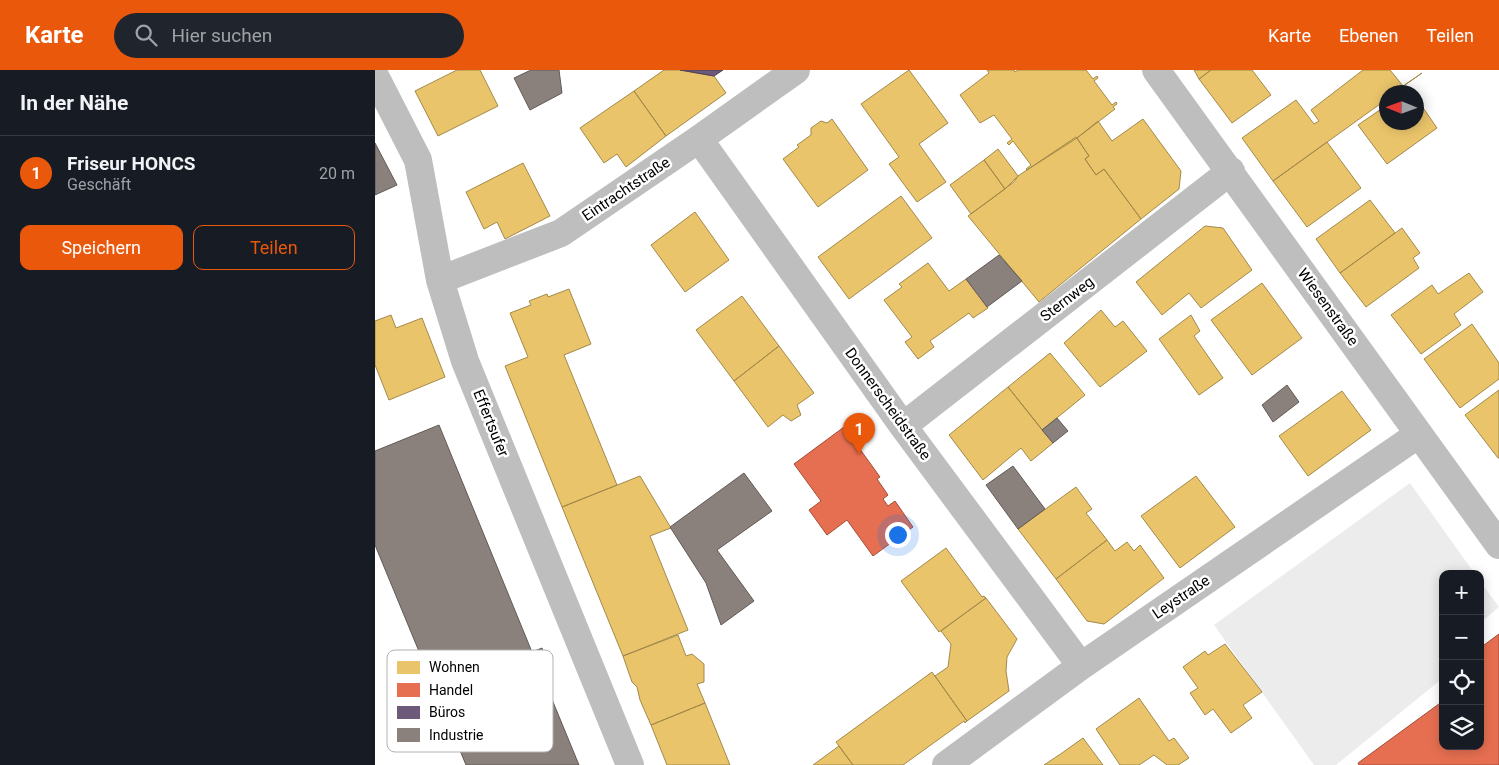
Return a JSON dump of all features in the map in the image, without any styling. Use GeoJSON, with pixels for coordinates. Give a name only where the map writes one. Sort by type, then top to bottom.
{"type":"FeatureCollection","features":[{"type":"Feature","properties":{"kind":"street","name":"Eintrachtstraße"},"geometry":{"type":"LineString","coordinates":[[440,280],[561,232],[699,139],[796,70]]}},
{"type":"Feature","properties":{"kind":"street","name":"Wiesenstraße"},"geometry":{"type":"LineString","coordinates":[[1156,70],[1231,171],[1499,545]]}},
{"type":"Feature","properties":{"kind":"street","name":"Effertsufer"},"geometry":{"type":"LineString","coordinates":[[375,76],[418,160],[440,280],[465,361],[630,765]]}},
{"type":"Feature","properties":{"kind":"street","name":"Donnerscheidstraße"},"geometry":{"type":"LineString","coordinates":[[699,139],[903,426],[1081,666]]}},
{"type":"Feature","properties":{"kind":"street","name":"Sternweg"},"geometry":{"type":"LineString","coordinates":[[903,426],[1231,171]]}},
{"type":"Feature","properties":{"kind":"street","name":"Leystraße"},"geometry":{"type":"LineString","coordinates":[[946,765],[1081,666],[1419,434]]}},
{"type":"Feature","properties":{"kind":"shaded area"},"geometry":{"type":"Polygon","coordinates":[[[1410,483],[1472,570],[1439,570],[1439,681],[1336,765],[1314,765],[1214,625],[1410,483]]]}},
{"type":"Feature","properties":{"kind":"shaded area"},"geometry":{"type":"Polygon","coordinates":[[[1484,586],[1499,607],[1484,620],[1484,586]]]}},
{"type":"Feature","properties":{"kind":"building: Wohnen"},"geometry":{"type":"Polygon","coordinates":[[[457,70],[480,70],[498,106],[438,136],[415,91],[457,70]]]}},
{"type":"Feature","properties":{"kind":"building: Wohnen"},"geometry":{"type":"Polygon","coordinates":[[[664,70],[680,70],[714,76],[726,93],[666,136],[634,91],[664,70]]]}},
{"type":"Feature","properties":{"kind":"building: Wohnen"},"geometry":{"type":"Polygon","coordinates":[[[909,70],[948,123],[919,144],[946,182],[917,202],[889,164],[899,157],[861,104],[909,70]]]}},
{"type":"Feature","properties":{"kind":"building: Wohnen"},"geometry":{"type":"Polygon","coordinates":[[[987,70],[1014,70],[1015,72],[1018,70],[1086,70],[1093,79],[1097,76],[1098,78],[1094,81],[1112,105],[1116,102],[1117,104],[1113,107],[1115,109],[1077,138],[1027,170],[1031,165],[1013,141],[1009,145],[1007,143],[1012,139],[994,115],[980,123],[960,95],[989,73],[987,70]]]}},
{"type":"Feature","properties":{"kind":"building: Wohnen"},"geometry":{"type":"Polygon","coordinates":[[[1194,70],[1211,70],[1199,79],[1194,70]]]}},
{"type":"Feature","properties":{"kind":"building: Wohnen"},"geometry":{"type":"Polygon","coordinates":[[[1211,70],[1252,70],[1271,95],[1232,123],[1199,79],[1211,70]]]}},
{"type":"Feature","properties":{"kind":"building: Wohnen"},"geometry":{"type":"Polygon","coordinates":[[[1363,70],[1390,70],[1402,85],[1379,85],[1379,105],[1273,181],[1242,138],[1296,100],[1314,124],[1319,121],[1311,110],[1363,70]]]}},
{"type":"Feature","properties":{"kind":"building: Wohnen"},"geometry":{"type":"Polygon","coordinates":[[[634,91],[666,136],[626,167],[617,154],[604,163],[580,128],[634,91]]]}},
{"type":"Feature","properties":{"kind":"building: Wohnen"},"geometry":{"type":"Polygon","coordinates":[[[1424,109],[1437,128],[1387,164],[1358,125],[1379,111],[1379,130],[1424,130],[1424,109]]]}},
{"type":"Feature","properties":{"kind":"building: Wohnen"},"geometry":{"type":"Polygon","coordinates":[[[832,119],[868,170],[818,207],[783,159],[799,147],[797,145],[811,135],[811,128],[821,121],[827,123],[832,119]]]}},
{"type":"Feature","properties":{"kind":"building: Wohnen"},"geometry":{"type":"Polygon","coordinates":[[[1143,119],[1181,171],[1179,189],[1141,219],[1104,169],[1096,175],[1085,159],[1089,156],[1077,138],[1098,121],[1112,141],[1143,119]]]}},
{"type":"Feature","properties":{"kind":"building: Wohnen"},"geometry":{"type":"Polygon","coordinates":[[[1076,137],[1089,156],[1085,159],[1096,175],[1104,169],[1141,219],[1039,302],[968,216],[1014,182],[1018,176],[1076,137]]]}},
{"type":"Feature","properties":{"kind":"building: Wohnen"},"geometry":{"type":"Polygon","coordinates":[[[1327,142],[1361,188],[1307,227],[1273,181],[1327,142]]]}},
{"type":"Feature","properties":{"kind":"building: Wohnen"},"geometry":{"type":"Polygon","coordinates":[[[998,149],[1018,176],[1005,189],[984,160],[998,149]]]}},
{"type":"Feature","properties":{"kind":"building: Wohnen"},"geometry":{"type":"Polygon","coordinates":[[[984,160],[1005,189],[971,214],[950,185],[984,160]]]}},
{"type":"Feature","properties":{"kind":"building: Wohnen"},"geometry":{"type":"Polygon","coordinates":[[[523,163],[550,216],[505,239],[497,222],[484,229],[466,192],[523,163]]]}},
{"type":"Feature","properties":{"kind":"building: Wohnen"},"geometry":{"type":"Polygon","coordinates":[[[901,196],[932,238],[849,299],[818,257],[901,196]]]}},
{"type":"Feature","properties":{"kind":"building: Wohnen"},"geometry":{"type":"Polygon","coordinates":[[[1370,200],[1395,233],[1340,273],[1316,239],[1370,200]]]}},
{"type":"Feature","properties":{"kind":"building: Wohnen"},"geometry":{"type":"Polygon","coordinates":[[[695,212],[729,260],[685,292],[651,245],[695,212]]]}},
{"type":"Feature","properties":{"kind":"building: Wohnen"},"geometry":{"type":"Polygon","coordinates":[[[1205,226],[1223,228],[1252,270],[1201,308],[1189,293],[1162,315],[1136,282],[1205,226]]]}},
{"type":"Feature","properties":{"kind":"building: Wohnen"},"geometry":{"type":"Polygon","coordinates":[[[1402,228],[1420,253],[1413,258],[1419,268],[1366,307],[1340,273],[1402,228]]]}},
{"type":"Feature","properties":{"kind":"building: Wohnen"},"geometry":{"type":"Polygon","coordinates":[[[928,263],[949,291],[966,279],[988,308],[973,318],[969,313],[930,341],[934,347],[918,359],[905,342],[912,337],[884,300],[902,287],[899,284],[928,263]]]}},
{"type":"Feature","properties":{"kind":"building: Wohnen"},"geometry":{"type":"Polygon","coordinates":[[[1469,273],[1483,292],[1454,314],[1461,325],[1421,354],[1391,315],[1432,285],[1438,294],[1469,273]]]}},
{"type":"Feature","properties":{"kind":"building: Wohnen"},"geometry":{"type":"Polygon","coordinates":[[[1262,283],[1302,338],[1252,375],[1211,320],[1262,283]]]}},
{"type":"Feature","properties":{"kind":"building: Wohnen"},"geometry":{"type":"Polygon","coordinates":[[[569,289],[591,344],[564,355],[617,485],[562,507],[505,366],[528,357],[510,313],[531,305],[529,301],[547,294],[548,297],[569,289]]]}},
{"type":"Feature","properties":{"kind":"building: Wohnen"},"geometry":{"type":"Polygon","coordinates":[[[742,296],[779,346],[734,381],[696,330],[742,296]]]}},
{"type":"Feature","properties":{"kind":"building: Wohnen"},"geometry":{"type":"Polygon","coordinates":[[[1101,310],[1115,327],[1123,321],[1147,351],[1100,387],[1064,343],[1101,310]]]}},
{"type":"Feature","properties":{"kind":"building: Wohnen"},"geometry":{"type":"Polygon","coordinates":[[[391,315],[396,328],[422,318],[445,377],[389,400],[375,365],[375,321],[391,315]]]}},
{"type":"Feature","properties":{"kind":"building: Wohnen"},"geometry":{"type":"Polygon","coordinates":[[[1191,315],[1200,331],[1194,336],[1223,378],[1199,395],[1159,339],[1191,315]]]}},
{"type":"Feature","properties":{"kind":"building: Wohnen"},"geometry":{"type":"Polygon","coordinates":[[[1472,324],[1499,363],[1499,379],[1460,408],[1424,359],[1472,324]]]}},
{"type":"Feature","properties":{"kind":"building: Wohnen"},"geometry":{"type":"Polygon","coordinates":[[[779,346],[814,393],[797,405],[801,415],[791,421],[783,415],[768,427],[734,381],[779,346]]]}},
{"type":"Feature","properties":{"kind":"building: Wohnen"},"geometry":{"type":"Polygon","coordinates":[[[1050,353],[1085,395],[1042,430],[1008,387],[1050,353]]]}},
{"type":"Feature","properties":{"kind":"building: Wohnen"},"geometry":{"type":"Polygon","coordinates":[[[1008,387],[1053,443],[1031,461],[1021,448],[983,480],[949,435],[1008,387]]]}},
{"type":"Feature","properties":{"kind":"building: Wohnen"},"geometry":{"type":"Polygon","coordinates":[[[1499,390],[1499,458],[1498,458],[1465,415],[1499,390]]]}},
{"type":"Feature","properties":{"kind":"building: Wohnen"},"geometry":{"type":"Polygon","coordinates":[[[1342,391],[1371,430],[1308,476],[1279,436],[1342,391]]]}},
{"type":"Feature","properties":{"kind":"building: Wohnen"},"geometry":{"type":"Polygon","coordinates":[[[640,476],[671,528],[650,536],[688,630],[623,656],[562,507],[640,476]]]}},
{"type":"Feature","properties":{"kind":"building: Wohnen"},"geometry":{"type":"Polygon","coordinates":[[[1196,476],[1235,527],[1180,568],[1141,516],[1196,476]]]}},
{"type":"Feature","properties":{"kind":"building: Wohnen"},"geometry":{"type":"Polygon","coordinates":[[[1076,487],[1092,509],[1086,513],[1107,540],[1056,579],[1018,529],[1076,487]]]}},
{"type":"Feature","properties":{"kind":"building: Wohnen"},"geometry":{"type":"Polygon","coordinates":[[[1107,540],[1115,551],[1127,542],[1134,551],[1140,545],[1164,578],[1104,624],[1087,621],[1056,579],[1107,540]]]}},
{"type":"Feature","properties":{"kind":"building: Wohnen"},"geometry":{"type":"Polygon","coordinates":[[[946,548],[982,597],[986,598],[939,632],[901,581],[946,548]]]}},
{"type":"Feature","properties":{"kind":"building: Wohnen"},"geometry":{"type":"Polygon","coordinates":[[[986,598],[1017,639],[1007,657],[1006,671],[1009,691],[967,721],[935,676],[948,667],[951,644],[941,631],[986,598]]]}},
{"type":"Feature","properties":{"kind":"building: Wohnen"},"geometry":{"type":"Polygon","coordinates":[[[678,635],[686,656],[692,654],[704,664],[704,682],[697,684],[705,703],[651,725],[623,656],[678,635]]]}},
{"type":"Feature","properties":{"kind":"building: Wohnen"},"geometry":{"type":"Polygon","coordinates":[[[1225,644],[1262,692],[1243,705],[1252,718],[1231,733],[1213,709],[1205,715],[1190,693],[1198,688],[1183,667],[1205,651],[1208,655],[1225,644]]]}},
{"type":"Feature","properties":{"kind":"building: Wohnen"},"geometry":{"type":"Polygon","coordinates":[[[932,672],[967,721],[965,723],[964,721],[903,765],[853,765],[836,742],[932,672]]]}},
{"type":"Feature","properties":{"kind":"building: Wohnen"},"geometry":{"type":"Polygon","coordinates":[[[1139,698],[1169,741],[1174,738],[1189,758],[1178,765],[1167,765],[1154,755],[1139,765],[1120,765],[1096,729],[1139,698]]]}},
{"type":"Feature","properties":{"kind":"building: Wohnen"},"geometry":{"type":"Polygon","coordinates":[[[705,703],[730,765],[667,765],[651,725],[705,703]]]}},
{"type":"Feature","properties":{"kind":"building: Wohnen"},"geometry":{"type":"Polygon","coordinates":[[[1083,738],[1103,765],[1044,765],[1062,753],[1083,738]]]}},
{"type":"Feature","properties":{"kind":"building: Wohnen"},"geometry":{"type":"Polygon","coordinates":[[[839,746],[853,765],[813,765],[839,746]]]}},
{"type":"Feature","properties":{"kind":"building: Handel"},"geometry":{"type":"Polygon","coordinates":[[[844,427],[880,477],[877,479],[888,495],[883,499],[888,506],[895,501],[913,527],[873,556],[847,520],[827,535],[809,510],[821,501],[794,464],[844,427]]]}},
{"type":"Feature","properties":{"kind":"building: Handel"},"geometry":{"type":"Polygon","coordinates":[[[1499,634],[1499,765],[1359,765],[1358,763],[1439,704],[1439,750],[1484,750],[1484,645],[1499,634]]]}},
{"type":"Feature","properties":{"kind":"building: Büros"},"geometry":{"type":"Polygon","coordinates":[[[680,70],[723,70],[714,76],[680,70]]]}},
{"type":"Feature","properties":{"kind":"building: Industrie"},"geometry":{"type":"Polygon","coordinates":[[[531,70],[559,70],[562,93],[530,110],[514,78],[531,70]]]}},
{"type":"Feature","properties":{"kind":"building: Industrie"},"geometry":{"type":"Polygon","coordinates":[[[375,143],[397,185],[375,195],[375,143]]]}},
{"type":"Feature","properties":{"kind":"building: Industrie"},"geometry":{"type":"Polygon","coordinates":[[[999,255],[1022,281],[987,307],[966,279],[999,255]]]}},
{"type":"Feature","properties":{"kind":"building: Industrie"},"geometry":{"type":"Polygon","coordinates":[[[1287,385],[1299,402],[1273,422],[1262,405],[1287,385]]]}},
{"type":"Feature","properties":{"kind":"building: Industrie"},"geometry":{"type":"Polygon","coordinates":[[[1057,418],[1068,431],[1053,443],[1042,430],[1057,418]]]}},
{"type":"Feature","properties":{"kind":"building: Industrie"},"geometry":{"type":"Polygon","coordinates":[[[439,425],[531,650],[418,650],[375,545],[375,451],[439,425]]]}},
{"type":"Feature","properties":{"kind":"building: Industrie"},"geometry":{"type":"Polygon","coordinates":[[[1013,466],[1045,509],[1018,529],[986,485],[1013,466]]]}},
{"type":"Feature","properties":{"kind":"building: Industrie"},"geometry":{"type":"Polygon","coordinates":[[[744,473],[772,511],[717,550],[754,601],[721,625],[706,583],[670,527],[744,473]]]}},
{"type":"Feature","properties":{"kind":"building: Industrie"},"geometry":{"type":"Polygon","coordinates":[[[553,702],[579,765],[466,765],[461,752],[553,752],[553,702]]]}},
{"type":"Feature","properties":{"kind":"place","name":"Friseur HONCS"},"geometry":{"type":"Point","coordinates":[859,454]}}]}
